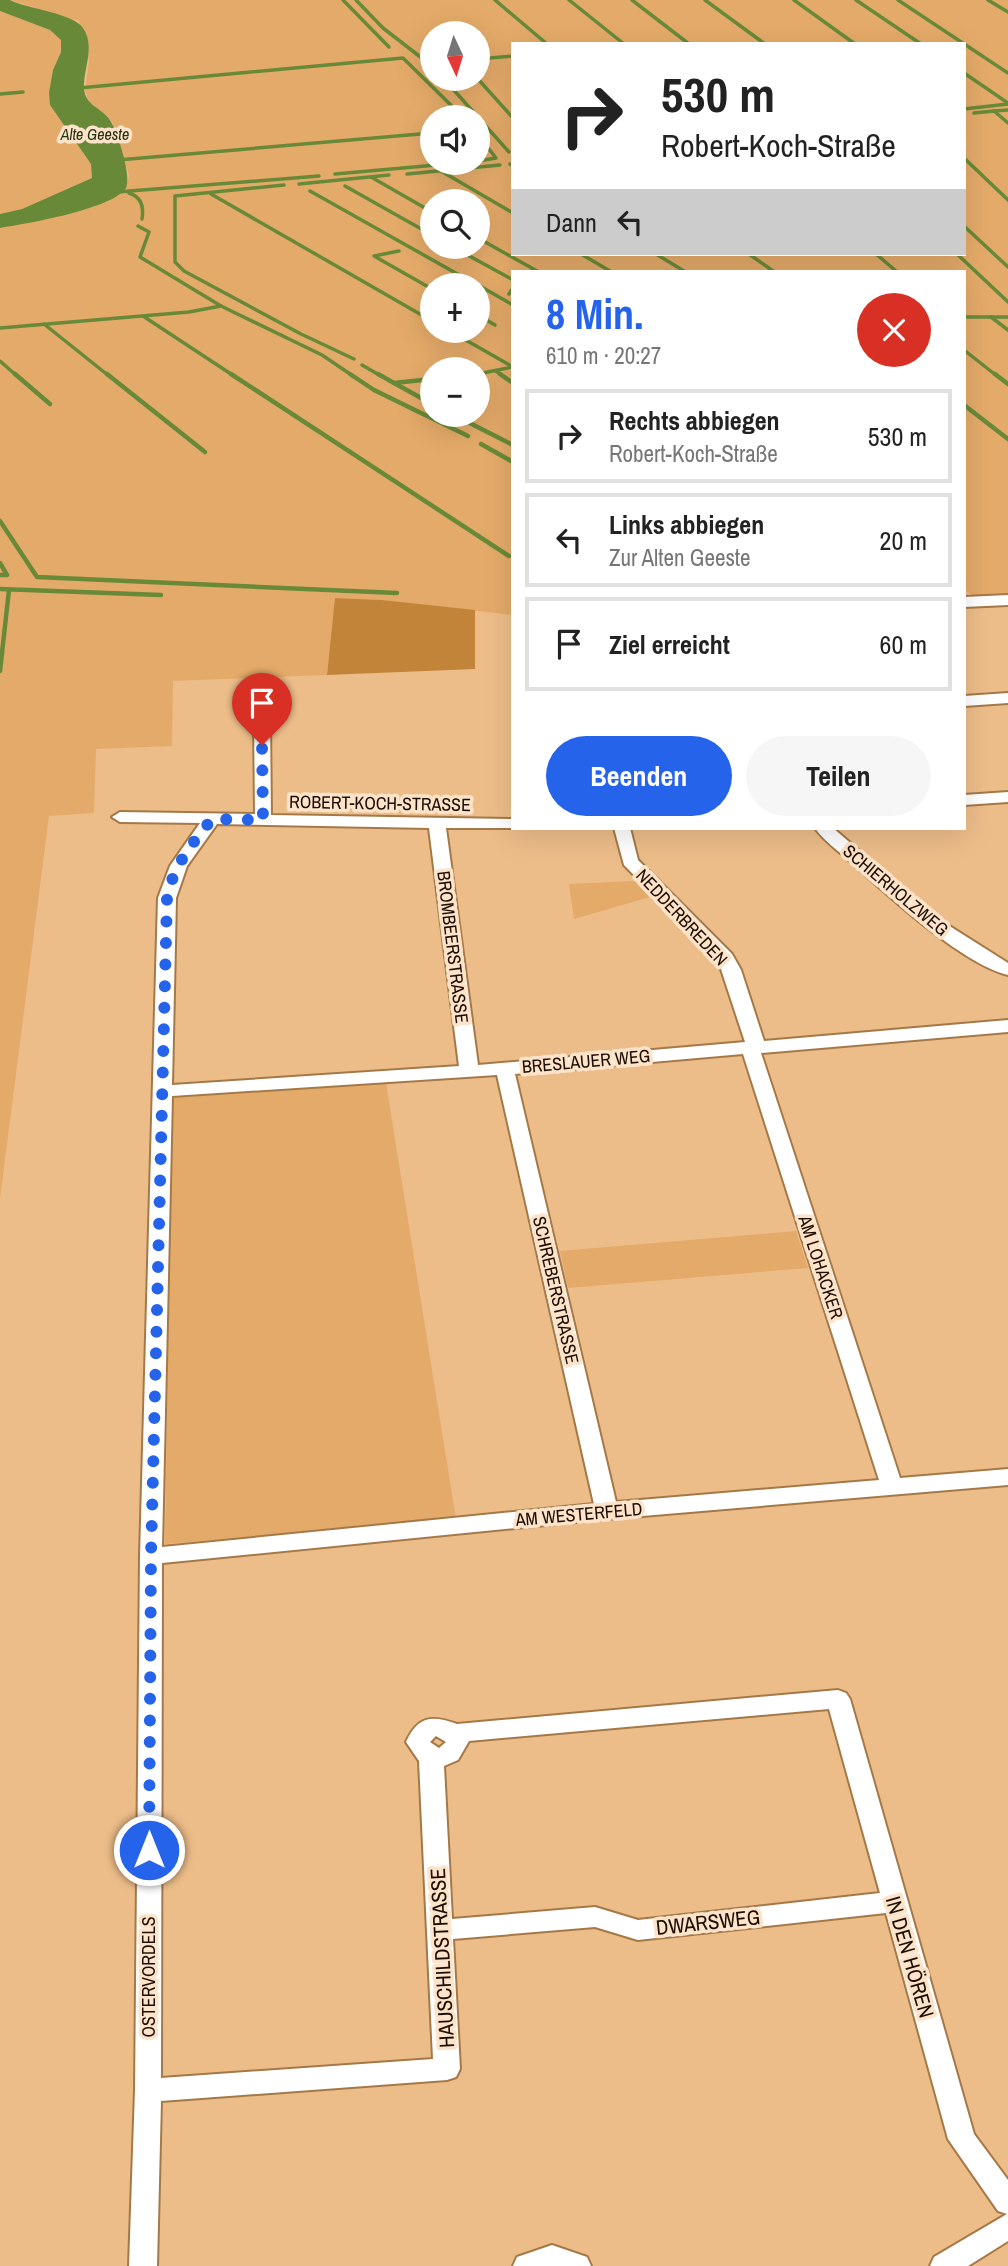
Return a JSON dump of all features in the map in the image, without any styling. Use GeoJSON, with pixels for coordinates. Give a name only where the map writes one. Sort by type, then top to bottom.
{"type":"FeatureCollection","features":[{"type":"Feature","properties":{"kind":"street"},"geometry":{"type":"LineString","coordinates":[[966,602],[1008,600]]}},
{"type":"Feature","properties":{"kind":"street"},"geometry":{"type":"LineString","coordinates":[[966,701],[1008,698]]}},
{"type":"Feature","properties":{"kind":"street"},"geometry":{"type":"LineString","coordinates":[[262,720],[263,820]]}},
{"type":"Feature","properties":{"kind":"street"},"geometry":{"type":"LineString","coordinates":[[966,800],[1008,797]]}},
{"type":"Feature","properties":{"kind":"street","name":"ROBERT-KOCH-STRASSE"},"geometry":{"type":"LineString","coordinates":[[120,817],[511,824]]}},
{"type":"Feature","properties":{"kind":"street","name":"OSTERVORDELS"},"geometry":{"type":"LineString","coordinates":[[143,2266],[148,2090],[151,1556],[167,898],[171,877],[177,866],[212,819]]}},
{"type":"Feature","properties":{"kind":"street","name":"BROMBEERSTRASSE"},"geometry":{"type":"LineString","coordinates":[[437,823],[469,1071]]}},
{"type":"Feature","properties":{"kind":"street","name":"NEDDERBREDEN"},"geometry":{"type":"LineString","coordinates":[[622,830],[630,861],[726,958],[732,970],[753,1046]]}},
{"type":"Feature","properties":{"kind":"street","name":"SCHIERHOLZWEG"},"geometry":{"type":"LineString","coordinates":[[825,830],[923,916],[952,938],[1008,970]]}},
{"type":"Feature","properties":{"kind":"street","name":"BRESLAUER WEG"},"geometry":{"type":"LineString","coordinates":[[164,1091],[505,1069],[1008,1026]]}},
{"type":"Feature","properties":{"kind":"street","name":"AM LOHACKER"},"geometry":{"type":"LineString","coordinates":[[753,1046],[892,1487]]}},
{"type":"Feature","properties":{"kind":"street","name":"SCHREBERSTRASSE"},"geometry":{"type":"LineString","coordinates":[[505,1069],[607,1511]]}},
{"type":"Feature","properties":{"kind":"street","name":"AM WESTERFELD"},"geometry":{"type":"LineString","coordinates":[[151,1556],[607,1511],[1008,1477]]}},
{"type":"Feature","properties":{"kind":"street","name":"HAUSCHILDSTRASSE"},"geometry":{"type":"LineString","coordinates":[[148,2090],[447,2069],[431,1758],[444,1757],[454,1752],[458,1742],[454,1733],[838,1699]]}},
{"type":"Feature","properties":{"kind":"street","name":"IN DEN HÖREN"},"geometry":{"type":"LineString","coordinates":[[838,1699],[962,2139],[1008,2202]]}},
{"type":"Feature","properties":{"kind":"street","name":"DWARSWEG"},"geometry":{"type":"LineString","coordinates":[[440,1930],[595,1917],[638,1930],[894,1902]]}},
{"type":"Feature","properties":{"kind":"street"},"geometry":{"type":"LineString","coordinates":[[944,2266],[1008,2226]]}},
{"type":"Feature","properties":{"kind":"street"},"geometry":{"type":"LineString","coordinates":[[527,2266],[552,2258],[577,2266]]}},
{"type":"Feature","properties":{"kind":"shaded area"},"geometry":{"type":"Polygon","coordinates":[[[10,0],[1008,0],[1008,596],[974,597],[966,591],[966,270],[511,270],[511,615],[382,600],[336,598],[327,675],[173,681],[172,746],[96,749],[94,813],[49,816],[0,1199],[0,228],[93,207],[121,194],[127,185],[129,175],[112,122],[88,100],[85,91],[89,61],[79,21],[10,0]]]}},
{"type":"Feature","properties":{"kind":"shaded area"},"geometry":{"type":"Polygon","coordinates":[[[0,11],[50,30],[61,40],[61,52],[53,70],[50,105],[91,164],[92,178],[22,209],[0,214],[0,11]]]}},
{"type":"Feature","properties":{"kind":"shaded area"},"geometry":{"type":"Polygon","coordinates":[[[335,598],[475,610],[475,669],[327,675],[335,598]]]}},
{"type":"Feature","properties":{"kind":"shaded area"},"geometry":{"type":"Polygon","coordinates":[[[634,881],[650,897],[574,919],[569,884],[634,881]]]}},
{"type":"Feature","properties":{"kind":"shaded area"},"geometry":{"type":"Polygon","coordinates":[[[386,1083],[456,1519],[165,1544],[172,1098],[386,1083]]]}},
{"type":"Feature","properties":{"kind":"shaded area"},"geometry":{"type":"Polygon","coordinates":[[[796,1231],[808,1268],[568,1288],[560,1251],[796,1231]]]}},
{"type":"Feature","properties":{"kind":"water","name":"Alte Geeste"},"geometry":{"type":"Polygon","coordinates":[[[0,0],[10,0],[60,15],[83,28],[89,46],[85,93],[88,100],[111,122],[126,166],[126,188],[118,196],[87,209],[0,228],[0,214],[22,209],[92,178],[91,164],[50,105],[49,93],[53,70],[61,52],[61,40],[50,30],[0,11],[0,0]]]}},
{"type":"Feature","properties":{"kind":"waterway"},"geometry":{"type":"LineString","coordinates":[[343,0],[389,47]]}},
{"type":"Feature","properties":{"kind":"waterway"},"geometry":{"type":"LineString","coordinates":[[356,0],[383,28],[420,57]]}},
{"type":"Feature","properties":{"kind":"waterway"},"geometry":{"type":"LineString","coordinates":[[495,0],[545,42]]}},
{"type":"Feature","properties":{"kind":"waterway"},"geometry":{"type":"LineString","coordinates":[[569,0],[622,42]]}},
{"type":"Feature","properties":{"kind":"waterway"},"geometry":{"type":"LineString","coordinates":[[632,0],[686,42]]}},
{"type":"Feature","properties":{"kind":"waterway"},"geometry":{"type":"LineString","coordinates":[[705,0],[762,42]]}},
{"type":"Feature","properties":{"kind":"waterway"},"geometry":{"type":"LineString","coordinates":[[794,0],[852,42]]}},
{"type":"Feature","properties":{"kind":"waterway"},"geometry":{"type":"LineString","coordinates":[[856,0],[918,42]]}},
{"type":"Feature","properties":{"kind":"waterway"},"geometry":{"type":"LineString","coordinates":[[898,0],[961,42]]}},
{"type":"Feature","properties":{"kind":"waterway"},"geometry":{"type":"LineString","coordinates":[[988,0],[1008,12]]}},
{"type":"Feature","properties":{"kind":"waterway"},"geometry":{"type":"LineString","coordinates":[[966,45],[1008,73]]}},
{"type":"Feature","properties":{"kind":"waterway"},"geometry":{"type":"LineString","coordinates":[[490,58],[511,56]]}},
{"type":"Feature","properties":{"kind":"waterway"},"geometry":{"type":"LineString","coordinates":[[79,88],[403,58],[451,105]]}},
{"type":"Feature","properties":{"kind":"waterway"},"geometry":{"type":"LineString","coordinates":[[966,74],[1008,103]]}},
{"type":"Feature","properties":{"kind":"waterway"},"geometry":{"type":"LineString","coordinates":[[455,91],[509,152]]}},
{"type":"Feature","properties":{"kind":"waterway"},"geometry":{"type":"LineString","coordinates":[[489,91],[511,116]]}},
{"type":"Feature","properties":{"kind":"waterway"},"geometry":{"type":"LineString","coordinates":[[0,94],[23,92]]}},
{"type":"Feature","properties":{"kind":"waterway"},"geometry":{"type":"LineString","coordinates":[[966,109],[1008,104]]}},
{"type":"Feature","properties":{"kind":"waterway"},"geometry":{"type":"LineString","coordinates":[[994,111],[1008,110]]}},
{"type":"Feature","properties":{"kind":"waterway"},"geometry":{"type":"LineString","coordinates":[[974,113],[994,111]]}},
{"type":"Feature","properties":{"kind":"waterway"},"geometry":{"type":"LineString","coordinates":[[994,111],[1008,123]]}},
{"type":"Feature","properties":{"kind":"waterway"},"geometry":{"type":"LineString","coordinates":[[118,160],[420,134]]}},
{"type":"Feature","properties":{"kind":"waterway"},"geometry":{"type":"LineString","coordinates":[[490,150],[496,158],[490,159]]}},
{"type":"Feature","properties":{"kind":"waterway"},"geometry":{"type":"LineString","coordinates":[[966,160],[1008,200]]}},
{"type":"Feature","properties":{"kind":"waterway"},"geometry":{"type":"LineString","coordinates":[[407,174],[500,165]]}},
{"type":"Feature","properties":{"kind":"waterway"},"geometry":{"type":"LineString","coordinates":[[335,174],[420,166]]}},
{"type":"Feature","properties":{"kind":"waterway"},"geometry":{"type":"LineString","coordinates":[[299,184],[389,175]]}},
{"type":"Feature","properties":{"kind":"waterway"},"geometry":{"type":"LineString","coordinates":[[448,175],[511,212]]}},
{"type":"Feature","properties":{"kind":"waterway"},"geometry":{"type":"LineString","coordinates":[[117,192],[319,176]]}},
{"type":"Feature","properties":{"kind":"waterway"},"geometry":{"type":"LineString","coordinates":[[371,177],[420,205]]}},
{"type":"Feature","properties":{"kind":"waterway"},"geometry":{"type":"LineString","coordinates":[[284,185],[175,196],[175,262],[184,271],[301,334],[354,359]]}},
{"type":"Feature","properties":{"kind":"waterway"},"geometry":{"type":"LineString","coordinates":[[345,186],[420,228]]}},
{"type":"Feature","properties":{"kind":"waterway"},"geometry":{"type":"LineString","coordinates":[[310,191],[456,273]]}},
{"type":"Feature","properties":{"kind":"waterway"},"geometry":{"type":"LineString","coordinates":[[129,193],[141,203],[142,219]]}},
{"type":"Feature","properties":{"kind":"waterway"},"geometry":{"type":"LineString","coordinates":[[211,194],[420,314]]}},
{"type":"Feature","properties":{"kind":"waterway"},"geometry":{"type":"LineString","coordinates":[[138,226],[149,232],[140,257],[221,306]]}},
{"type":"Feature","properties":{"kind":"waterway"},"geometry":{"type":"LineString","coordinates":[[966,228],[1008,267]]}},
{"type":"Feature","properties":{"kind":"waterway"},"geometry":{"type":"LineString","coordinates":[[490,245],[535,270]]}},
{"type":"Feature","properties":{"kind":"waterway"},"geometry":{"type":"LineString","coordinates":[[399,251],[374,256],[420,282]]}},
{"type":"Feature","properties":{"kind":"waterway"},"geometry":{"type":"LineString","coordinates":[[584,256],[608,270]]}},
{"type":"Feature","properties":{"kind":"waterway"},"geometry":{"type":"LineString","coordinates":[[659,256],[682,270]]}},
{"type":"Feature","properties":{"kind":"waterway"},"geometry":{"type":"LineString","coordinates":[[752,256],[772,270]]}},
{"type":"Feature","properties":{"kind":"waterway"},"geometry":{"type":"LineString","coordinates":[[878,256],[895,270]]}},
{"type":"Feature","properties":{"kind":"waterway"},"geometry":{"type":"LineString","coordinates":[[959,256],[1008,302]]}},
{"type":"Feature","properties":{"kind":"waterway"},"geometry":{"type":"LineString","coordinates":[[475,259],[511,279]]}},
{"type":"Feature","properties":{"kind":"waterway"},"geometry":{"type":"LineString","coordinates":[[490,292],[511,304]]}},
{"type":"Feature","properties":{"kind":"waterway"},"geometry":{"type":"LineString","coordinates":[[44,324],[189,312],[221,306]]}},
{"type":"Feature","properties":{"kind":"waterway"},"geometry":{"type":"LineString","coordinates":[[221,306],[322,355],[353,376]]}},
{"type":"Feature","properties":{"kind":"waterway"},"geometry":{"type":"LineString","coordinates":[[143,316],[234,376]]}},
{"type":"Feature","properties":{"kind":"waterway"},"geometry":{"type":"LineString","coordinates":[[966,317],[991,317]]}},
{"type":"Feature","properties":{"kind":"waterway"},"geometry":{"type":"LineString","coordinates":[[991,317],[1008,317]]}},
{"type":"Feature","properties":{"kind":"waterway"},"geometry":{"type":"LineString","coordinates":[[991,317],[1008,330]]}},
{"type":"Feature","properties":{"kind":"waterway"},"geometry":{"type":"LineString","coordinates":[[490,322],[495,325]]}},
{"type":"Feature","properties":{"kind":"waterway"},"geometry":{"type":"LineString","coordinates":[[0,328],[44,324]]}},
{"type":"Feature","properties":{"kind":"waterway"},"geometry":{"type":"LineString","coordinates":[[44,324],[109,376]]}},
{"type":"Feature","properties":{"kind":"waterway"},"geometry":{"type":"LineString","coordinates":[[471,343],[511,366]]}},
{"type":"Feature","properties":{"kind":"waterway"},"geometry":{"type":"LineString","coordinates":[[966,352],[997,376]]}},
{"type":"Feature","properties":{"kind":"waterway"},"geometry":{"type":"LineString","coordinates":[[0,361],[17,376]]}},
{"type":"Feature","properties":{"kind":"waterway"},"geometry":{"type":"LineString","coordinates":[[362,365],[381,376]]}},
{"type":"Feature","properties":{"kind":"waterway"},"geometry":{"type":"LineString","coordinates":[[490,372],[511,367]]}},
{"type":"Feature","properties":{"kind":"waterway"},"geometry":{"type":"LineString","coordinates":[[496,371],[503,376]]}},
{"type":"Feature","properties":{"kind":"waterway"},"geometry":{"type":"LineString","coordinates":[[15,374],[50,404]]}},
{"type":"Feature","properties":{"kind":"waterway"},"geometry":{"type":"LineString","coordinates":[[107,374],[205,452]]}},
{"type":"Feature","properties":{"kind":"waterway"},"geometry":{"type":"LineString","coordinates":[[231,374],[509,556]]}},
{"type":"Feature","properties":{"kind":"waterway"},"geometry":{"type":"LineString","coordinates":[[378,374],[394,383]]}},
{"type":"Feature","properties":{"kind":"waterway"},"geometry":{"type":"LineString","coordinates":[[500,374],[511,382]]}},
{"type":"Feature","properties":{"kind":"waterway"},"geometry":{"type":"LineString","coordinates":[[995,374],[1008,384]]}},
{"type":"Feature","properties":{"kind":"waterway"},"geometry":{"type":"LineString","coordinates":[[353,376],[374,390],[468,436]]}},
{"type":"Feature","properties":{"kind":"waterway"},"geometry":{"type":"LineString","coordinates":[[394,383],[420,380]]}},
{"type":"Feature","properties":{"kind":"waterway"},"geometry":{"type":"LineString","coordinates":[[394,383],[420,397]]}},
{"type":"Feature","properties":{"kind":"waterway"},"geometry":{"type":"LineString","coordinates":[[966,407],[1008,439]]}},
{"type":"Feature","properties":{"kind":"waterway"},"geometry":{"type":"LineString","coordinates":[[478,427],[511,444]]}},
{"type":"Feature","properties":{"kind":"waterway"},"geometry":{"type":"LineString","coordinates":[[481,444],[511,461]]}},
{"type":"Feature","properties":{"kind":"waterway"},"geometry":{"type":"LineString","coordinates":[[0,521],[37,577],[397,593]]}},
{"type":"Feature","properties":{"kind":"waterway"},"geometry":{"type":"LineString","coordinates":[[0,563],[7,575],[0,575]]}},
{"type":"Feature","properties":{"kind":"waterway"},"geometry":{"type":"LineString","coordinates":[[0,589],[161,595]]}},
{"type":"Feature","properties":{"kind":"waterway"},"geometry":{"type":"LineString","coordinates":[[0,671],[9,590]]}},
{"type":"Feature","properties":{"kind":"route"},"geometry":{"type":"LineString","coordinates":[[149,1850],[151,1556],[167,898],[171,877],[183,855],[212,819],[263,820],[262,745]]}}]}
